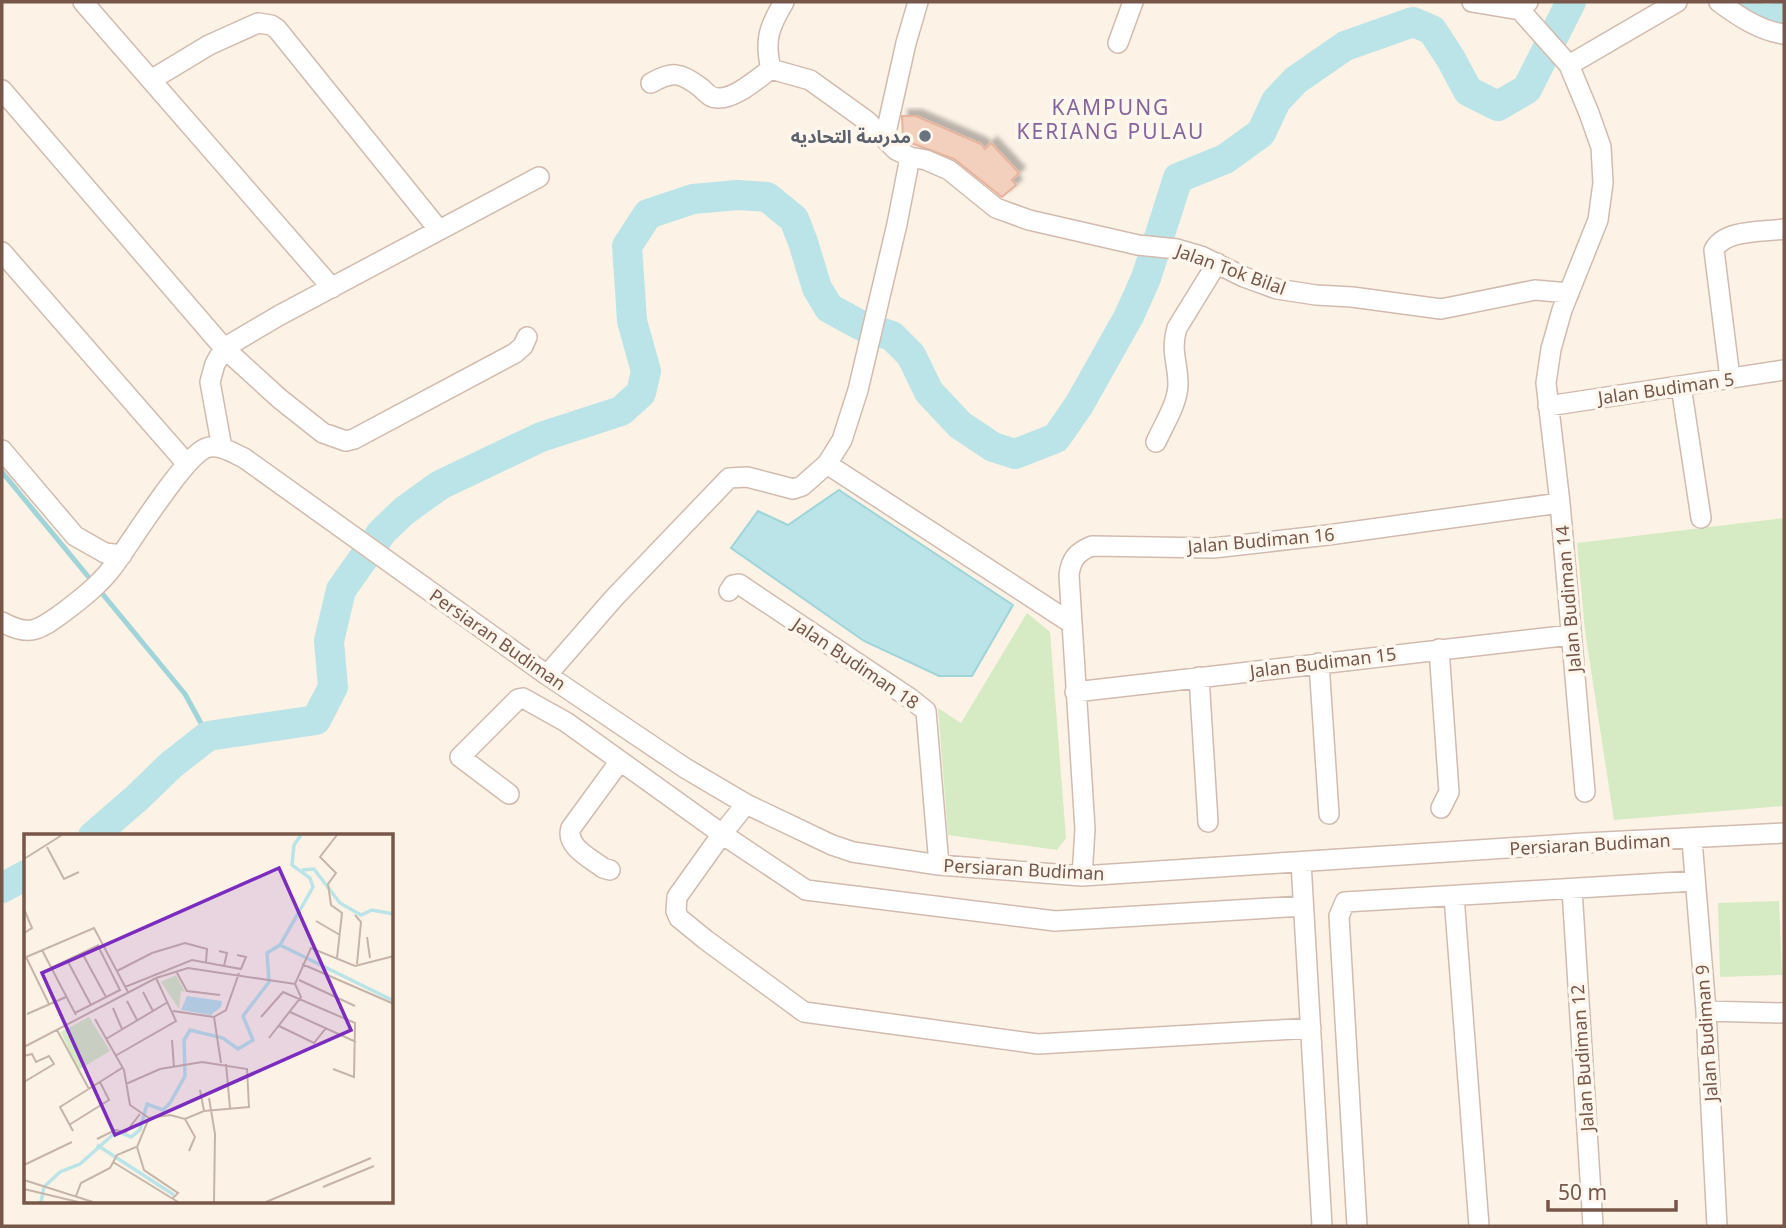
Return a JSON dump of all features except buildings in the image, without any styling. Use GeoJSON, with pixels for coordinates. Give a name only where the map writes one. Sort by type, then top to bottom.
{"type":"FeatureCollection","features":[{"type":"Feature","properties":{"kind":"street"},"geometry":{"type":"LineString","coordinates":[[83,2],[332,288]]}},
{"type":"Feature","properties":{"kind":"street"},"geometry":{"type":"LineString","coordinates":[[771,69],[765,48],[772,23],[784,2]]}},
{"type":"Feature","properties":{"kind":"street"},"geometry":{"type":"LineString","coordinates":[[885,136],[918,2]]}},
{"type":"Feature","properties":{"kind":"street"},"geometry":{"type":"LineString","coordinates":[[1118,43],[1133,2]]}},
{"type":"Feature","properties":{"kind":"street"},"geometry":{"type":"LineString","coordinates":[[1472,2],[1526,10]]}},
{"type":"Feature","properties":{"kind":"street"},"geometry":{"type":"LineString","coordinates":[[1562,58],[1677,2]]}},
{"type":"Feature","properties":{"kind":"street"},"geometry":{"type":"LineString","coordinates":[[1719,2],[1739,17],[1771,32],[1784,34]]}},
{"type":"Feature","properties":{"kind":"street","name":"Jalan Budiman 14"},"geometry":{"type":"LineString","coordinates":[[1526,10],[1562,58],[1589,113],[1601,147],[1604,183],[1598,220],[1569,293],[1551,349],[1546,383],[1560,503],[1585,792]]}},
{"type":"Feature","properties":{"kind":"street"},"geometry":{"type":"LineString","coordinates":[[151,79],[209,45],[258,23],[271,25],[277,29],[439,230]]}},
{"type":"Feature","properties":{"kind":"street"},"geometry":{"type":"LineString","coordinates":[[547,675],[614,598],[729,478],[747,477],[793,489],[802,486],[827,464],[842,440],[858,390],[910,157],[896,150],[885,136],[867,121],[810,80],[771,69],[731,95],[719,99],[709,96],[680,75],[668,73],[651,83]]}},
{"type":"Feature","properties":{"kind":"street"},"geometry":{"type":"LineString","coordinates":[[2,90],[224,348],[323,433],[346,441],[515,352],[523,346],[527,337]]}},
{"type":"Feature","properties":{"kind":"street","name":"Jalan Tok Bilal"},"geometry":{"type":"LineString","coordinates":[[910,157],[926,160],[949,170],[996,208],[1029,220],[1201,256],[1244,277],[1277,289],[1441,309],[1535,290],[1569,293]]}},
{"type":"Feature","properties":{"kind":"street"},"geometry":{"type":"LineString","coordinates":[[2,622],[14,628],[34,631],[78,601],[110,571],[187,464],[205,448],[222,448],[211,382],[215,364],[224,348],[540,177]]}},
{"type":"Feature","properties":{"kind":"street"},"geometry":{"type":"LineString","coordinates":[[1730,378],[1714,250],[1731,236],[1784,229]]}},
{"type":"Feature","properties":{"kind":"street"},"geometry":{"type":"LineString","coordinates":[[2,252],[187,464]]}},
{"type":"Feature","properties":{"kind":"street"},"geometry":{"type":"LineString","coordinates":[[1156,442],[1178,386],[1174,356],[1177,328],[1217,263]]}},
{"type":"Feature","properties":{"kind":"street","name":"Jalan Budiman 5"},"geometry":{"type":"LineString","coordinates":[[1549,406],[1784,370]]}},
{"type":"Feature","properties":{"kind":"street"},"geometry":{"type":"LineString","coordinates":[[1681,386],[1701,518]]}},
{"type":"Feature","properties":{"kind":"street","name":"Persiaran Budiman"},"geometry":{"type":"LineString","coordinates":[[222,448],[244,458],[547,675],[685,768],[746,804],[832,845],[853,852],[939,865],[1082,876],[1784,833]]}},
{"type":"Feature","properties":{"kind":"street"},"geometry":{"type":"LineString","coordinates":[[2,450],[75,536],[105,553],[122,555]]}},
{"type":"Feature","properties":{"kind":"street"},"geometry":{"type":"LineString","coordinates":[[827,464],[1071,623]]}},
{"type":"Feature","properties":{"kind":"street","name":"Jalan Budiman 16"},"geometry":{"type":"LineString","coordinates":[[1082,876],[1085,829],[1071,623],[1070,568],[1072,559],[1080,551],[1092,547],[1213,548],[1560,503]]}},
{"type":"Feature","properties":{"kind":"street","name":"Jalan Budiman 18"},"geometry":{"type":"LineString","coordinates":[[729,591],[733,585],[738,584],[926,711],[939,865]]}},
{"type":"Feature","properties":{"kind":"street","name":"Jalan Budiman 15"},"geometry":{"type":"LineString","coordinates":[[1075,692],[1571,635]]}},
{"type":"Feature","properties":{"kind":"street"},"geometry":{"type":"LineString","coordinates":[[1438,649],[1449,792],[1441,808]]}},
{"type":"Feature","properties":{"kind":"street"},"geometry":{"type":"LineString","coordinates":[[1319,663],[1329,814]]}},
{"type":"Feature","properties":{"kind":"street"},"geometry":{"type":"LineString","coordinates":[[1199,677],[1208,822]]}},
{"type":"Feature","properties":{"kind":"street"},"geometry":{"type":"LineString","coordinates":[[509,794],[460,757],[518,699],[529,700],[566,722],[722,834],[806,890],[1055,921],[1303,906]]}},
{"type":"Feature","properties":{"kind":"street"},"geometry":{"type":"LineString","coordinates":[[610,870],[603,868],[571,842],[569,835],[571,828],[620,761]]}},
{"type":"Feature","properties":{"kind":"street"},"geometry":{"type":"LineString","coordinates":[[746,804],[677,897],[676,911],[679,918],[804,1012],[1038,1044],[1311,1028]]}},
{"type":"Feature","properties":{"kind":"street","name":"Jalan Budiman 9"},"geometry":{"type":"LineString","coordinates":[[1692,839],[1706,1011],[1717,1226]]}},
{"type":"Feature","properties":{"kind":"street"},"geometry":{"type":"LineString","coordinates":[[1301,862],[1322,1226]]}},
{"type":"Feature","properties":{"kind":"street"},"geometry":{"type":"LineString","coordinates":[[1357,1226],[1340,909],[1345,902],[1695,881]]}},
{"type":"Feature","properties":{"kind":"street","name":"Jalan Budiman 12"},"geometry":{"type":"LineString","coordinates":[[1572,889],[1593,1226]]}},
{"type":"Feature","properties":{"kind":"street"},"geometry":{"type":"LineString","coordinates":[[1454,896],[1479,1226]]}},
{"type":"Feature","properties":{"kind":"street"},"geometry":{"type":"LineString","coordinates":[[1706,1011],[1784,1013]]}},
{"type":"Feature","properties":{"kind":"green space"},"geometry":{"type":"Polygon","coordinates":[[[1784,518],[1784,806],[1614,820],[1585,631],[1577,543],[1784,518]]]}},
{"type":"Feature","properties":{"kind":"green space"},"geometry":{"type":"Polygon","coordinates":[[[1027,613],[1050,632],[1066,838],[1057,850],[948,835],[938,708],[961,723],[1027,613]]]}},
{"type":"Feature","properties":{"kind":"green space"},"geometry":{"type":"Polygon","coordinates":[[[1779,901],[1782,975],[1720,977],[1718,903],[1779,901]]]}},
{"type":"Feature","properties":{"kind":"water"},"geometry":{"type":"Polygon","coordinates":[[[839,490],[1013,605],[972,676],[939,676],[864,641],[731,548],[758,511],[788,525],[839,490]]]}},
{"type":"Feature","properties":{"kind":"waterway"},"geometry":{"type":"LineString","coordinates":[[95,834],[171,765],[208,736],[316,720],[333,687],[329,641],[341,590],[382,532],[404,511],[440,485],[541,437],[621,411],[641,393],[646,371],[632,321],[627,246],[648,214],[693,199],[738,195],[767,197],[794,219],[817,288],[829,308],[862,326],[892,336],[911,355],[929,392],[960,425],[993,447],[1015,454],[1056,438],[1079,405],[1129,316],[1146,278],[1178,178],[1225,159],[1261,133],[1276,101],[1296,80],[1345,46],[1413,22],[1432,30],[1468,91],[1498,106],[1527,89],[1571,2]]}},
{"type":"Feature","properties":{"kind":"waterway"},"geometry":{"type":"LineString","coordinates":[[1738,2],[1741,7],[1763,20],[1784,16]]}},
{"type":"Feature","properties":{"kind":"waterway"},"geometry":{"type":"LineString","coordinates":[[2,472],[185,694],[208,736]]}},
{"type":"Feature","properties":{"kind":"waterway"},"geometry":{"type":"LineString","coordinates":[[2,888],[24,876]]}},
{"type":"Feature","properties":{"kind":"place","name":"مدرسة التحاديه"},"geometry":{"type":"Point","coordinates":[925,136]}},
{"type":"Feature","properties":{"kind":"district","name":"KAMPUNG KERIANG PULAU"},"geometry":{"type":"Point","coordinates":[1111,119]}}]}
